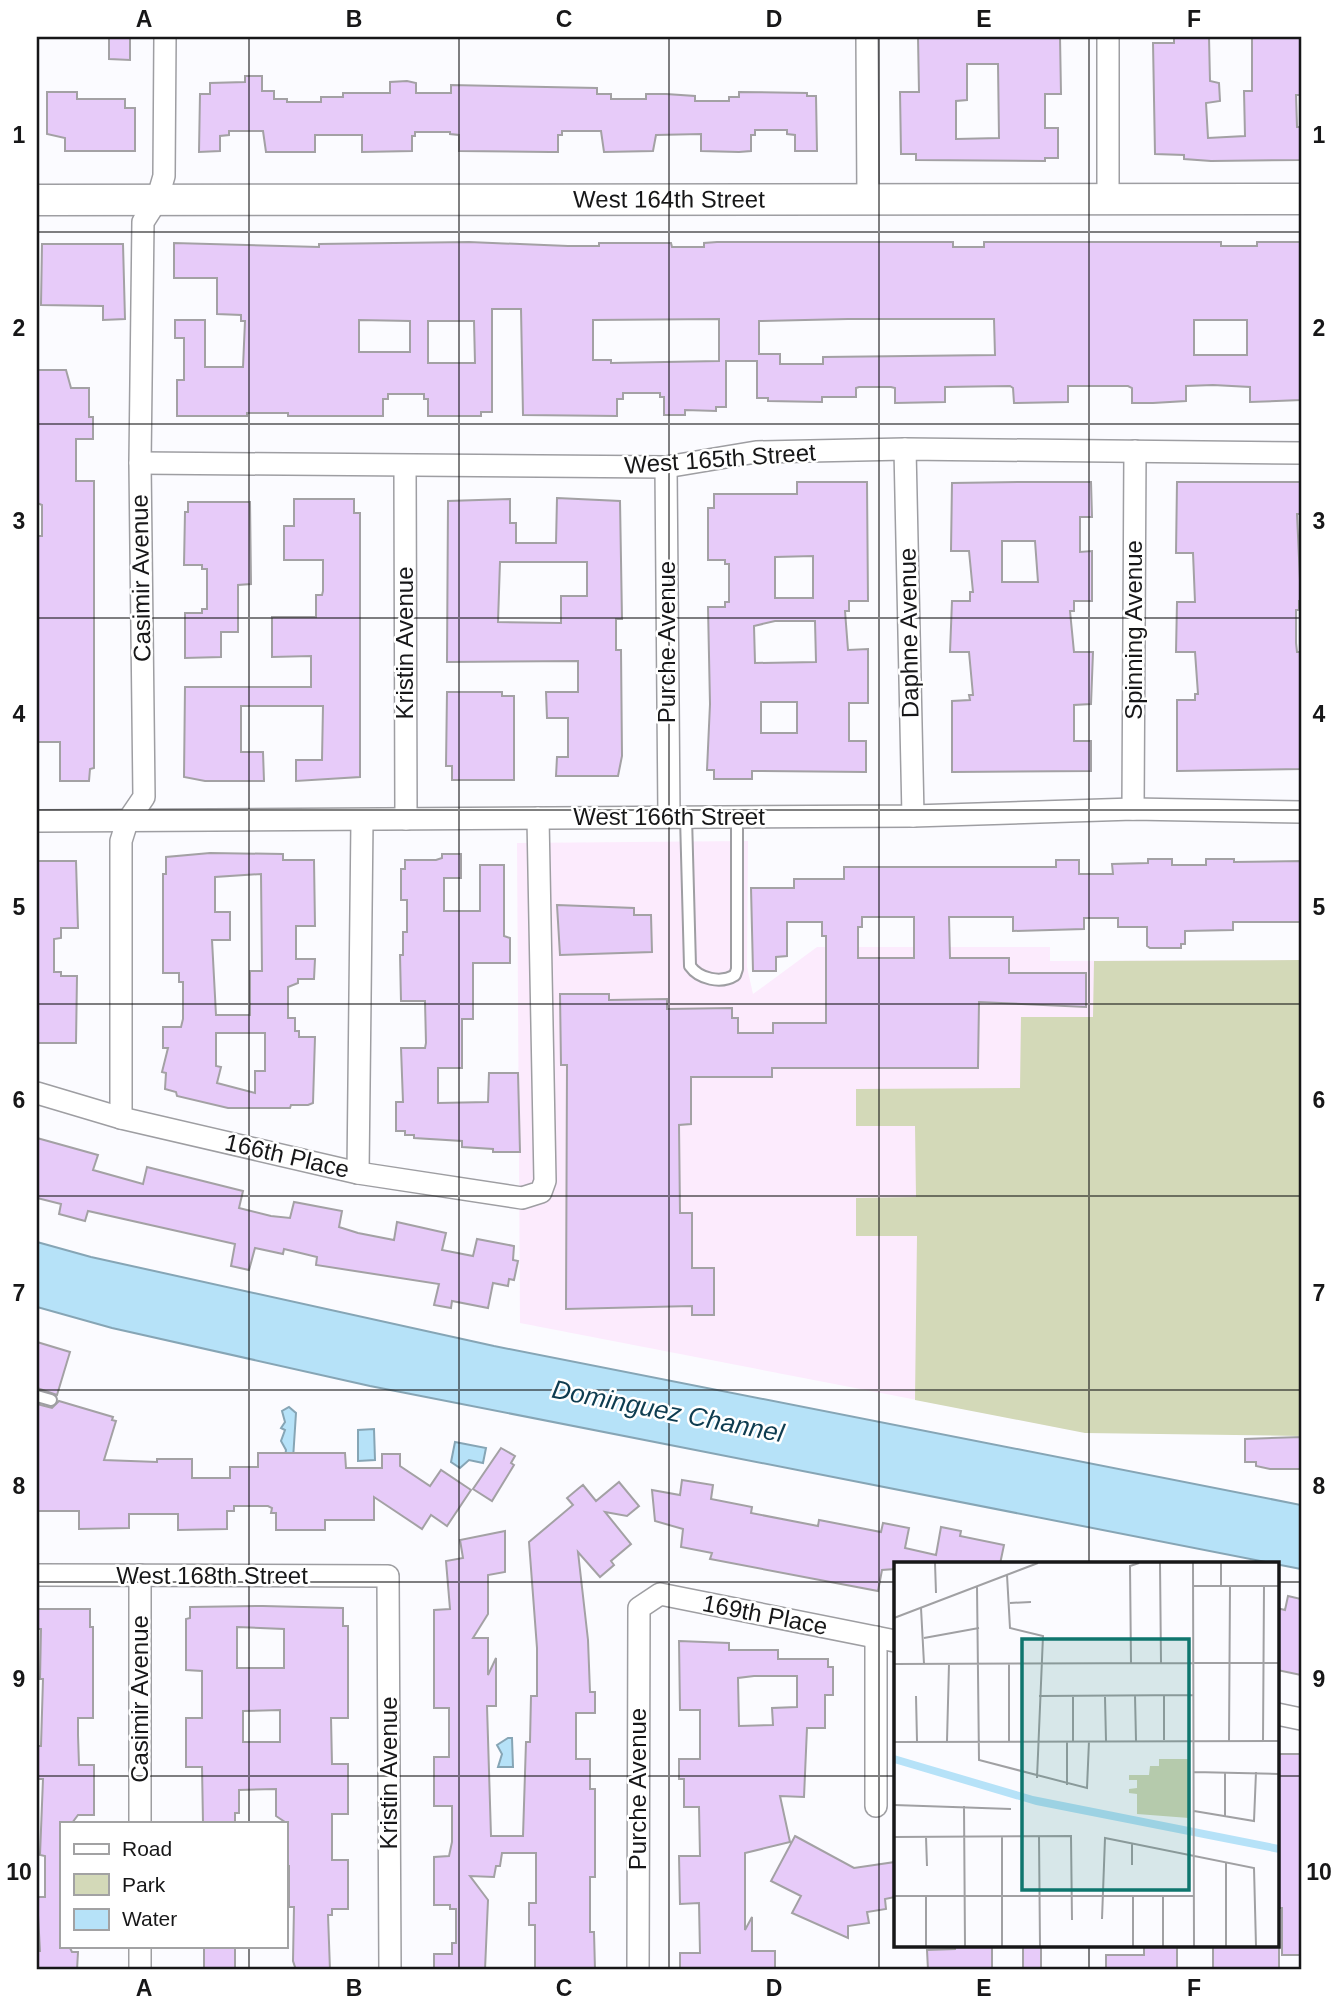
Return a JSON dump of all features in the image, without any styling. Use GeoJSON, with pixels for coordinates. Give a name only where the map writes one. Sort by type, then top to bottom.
{"type":"FeatureCollection","features":[{"type":"Feature","properties":{"kind":"street","name":"Casimir Avenue"},"geometry":{"type":"LineString","coordinates":[[121,1118],[121,841],[127,822],[144,797],[140,463],[143,222],[157,200],[164,176],[165,37]]}},
{"type":"Feature","properties":{"kind":"street"},"geometry":{"type":"LineString","coordinates":[[867,37],[868,200]]}},
{"type":"Feature","properties":{"kind":"street"},"geometry":{"type":"LineString","coordinates":[[1108,37],[1108,199]]}},
{"type":"Feature","properties":{"kind":"street","name":"West 164th Street"},"geometry":{"type":"LineString","coordinates":[[37,200],[1301,199]]}},
{"type":"Feature","properties":{"kind":"street","name":"West 165th Street"},"geometry":{"type":"LineString","coordinates":[[140,463],[666,467],[756,452],[905,449],[1301,453]]}},
{"type":"Feature","properties":{"kind":"street","name":"Daphne Avenue"},"geometry":{"type":"LineString","coordinates":[[905,449],[913,816]]}},
{"type":"Feature","properties":{"kind":"street","name":"Spinning Avenue"},"geometry":{"type":"LineString","coordinates":[[1133,809],[1135,451]]}},
{"type":"Feature","properties":{"kind":"street","name":"Kristin Avenue"},"geometry":{"type":"LineString","coordinates":[[405,466],[406,820]]}},
{"type":"Feature","properties":{"kind":"street","name":"Purche Avenue"},"geometry":{"type":"LineString","coordinates":[[666,467],[677,817]]}},
{"type":"Feature","properties":{"kind":"street","name":"West 166th Street"},"geometry":{"type":"LineString","coordinates":[[37,821],[913,816],[1133,809],[1301,812]]}},
{"type":"Feature","properties":{"kind":"street","name":"166th Place"},"geometry":{"type":"LineString","coordinates":[[37,1093],[121,1118],[358,1172],[522,1198],[541,1192],[545,1181],[545,1093],[538,818]]}},
{"type":"Feature","properties":{"kind":"street"},"geometry":{"type":"LineString","coordinates":[[358,1172],[362,821]]}},
{"type":"Feature","properties":{"kind":"street","name":"West 168th Street"},"geometry":{"type":"LineString","coordinates":[[37,1575],[388,1576]]}},
{"type":"Feature","properties":{"kind":"street","name":"Casimir Avenue"},"geometry":{"type":"LineString","coordinates":[[140,1576],[140,1822]]}},
{"type":"Feature","properties":{"kind":"street","name":"Kristin Avenue"},"geometry":{"type":"LineString","coordinates":[[388,1576],[390,1970]]}},
{"type":"Feature","properties":{"kind":"street","name":"169th Place"},"geometry":{"type":"LineString","coordinates":[[639,1608],[660,1594],[886,1639]]}},
{"type":"Feature","properties":{"kind":"street","name":"Purche Avenue"},"geometry":{"type":"LineString","coordinates":[[638,1970],[639,1608]]}},
{"type":"Feature","properties":{"kind":"street"},"geometry":{"type":"LineString","coordinates":[[876,1806],[886,1639]]}},
{"type":"Feature","properties":{"kind":"street"},"geometry":{"type":"LineString","coordinates":[[1278,1714],[1301,1719]]}},
{"type":"Feature","properties":{"kind":"street"},"geometry":{"type":"LineString","coordinates":[[140,1948],[140,1970]]}},
{"type":"Feature","properties":{"kind":"lane"},"geometry":{"type":"LineString","coordinates":[[677,817],[690,966],[696,974],[704,978],[730,979],[737,968],[737,817]]}},
{"type":"Feature","properties":{"kind":"lane"},"geometry":{"type":"LineString","coordinates":[[37,1396],[51,1400]]}},
{"type":"Feature","properties":{"kind":"shaded area"},"geometry":{"type":"Polygon","coordinates":[[[748,841],[747,967],[753,994],[817,947],[1050,947],[1050,961],[1301,960],[1082,1432],[520,1323],[517,843],[748,841]]]}},
{"type":"Feature","properties":{"kind":"green space"},"geometry":{"type":"Polygon","coordinates":[[[1301,960],[1301,1436],[1085,1433],[915,1400],[917,1236],[856,1236],[856,1198],[916,1197],[915,1126],[856,1126],[856,1089],[1020,1088],[1021,1017],[1093,1017],[1094,961],[1301,960]]]}},
{"type":"Feature","properties":{"kind":"water","name":"Dominguez Channel"},"geometry":{"type":"Polygon","coordinates":[[[37,1242],[91,1257],[494,1346],[1301,1505],[1301,1569],[1278,1564],[1278,1562],[1265,1562],[370,1386],[112,1328],[37,1307],[37,1242]]]}},
{"type":"Feature","properties":{"kind":"water"},"geometry":{"type":"Polygon","coordinates":[[[289,1407],[296,1413],[293,1459],[285,1457],[286,1450],[281,1441],[285,1430],[281,1428],[285,1422],[282,1411],[289,1407]]]}},
{"type":"Feature","properties":{"kind":"water"},"geometry":{"type":"Polygon","coordinates":[[[374,1429],[375,1460],[358,1461],[358,1430],[374,1429]]]}},
{"type":"Feature","properties":{"kind":"water"},"geometry":{"type":"Polygon","coordinates":[[[455,1442],[486,1448],[483,1463],[469,1460],[460,1468],[451,1462],[455,1442]]]}},
{"type":"Feature","properties":{"kind":"water"},"geometry":{"type":"Polygon","coordinates":[[[512,1738],[513,1767],[498,1767],[502,1754],[497,1745],[512,1738]]]}},
{"type":"Feature","properties":{"kind":"building"},"geometry":{"type":"Polygon","coordinates":[[[109,37],[130,37],[130,60],[109,59],[109,37]]]}},
{"type":"Feature","properties":{"kind":"building"},"geometry":{"type":"Polygon","coordinates":[[[918,37],[1060,37],[1061,94],[1045,94],[1045,128],[1058,128],[1058,158],[1045,158],[1045,161],[916,160],[916,154],[901,154],[900,92],[919,92],[918,37]],[[967,64],[967,100],[956,101],[956,139],[999,138],[998,64],[967,64]]]}},
{"type":"Feature","properties":{"kind":"building"},"geometry":{"type":"Polygon","coordinates":[[[1174,37],[1209,37],[1210,81],[1219,83],[1220,101],[1206,103],[1208,138],[1245,136],[1244,91],[1252,91],[1252,37],[1301,37],[1301,95],[1296,95],[1297,127],[1301,127],[1301,160],[1211,161],[1184,159],[1184,155],[1155,154],[1153,43],[1174,43],[1174,37]]]}},
{"type":"Feature","properties":{"kind":"building"},"geometry":{"type":"Polygon","coordinates":[[[245,76],[262,76],[262,91],[274,91],[274,99],[287,99],[287,102],[321,102],[321,97],[343,97],[343,93],[390,93],[390,82],[407,81],[416,83],[416,93],[451,93],[451,85],[597,88],[597,94],[611,94],[611,99],[646,99],[646,94],[666,94],[695,96],[695,101],[729,101],[729,97],[739,97],[739,92],[807,93],[807,96],[816,96],[817,151],[795,151],[795,135],[787,134],[787,130],[755,130],[755,135],[751,135],[751,151],[739,152],[701,151],[701,134],[656,135],[653,151],[604,152],[601,131],[562,131],[562,135],[558,135],[558,152],[459,151],[459,135],[450,132],[415,132],[415,136],[412,136],[412,151],[362,152],[362,135],[315,135],[315,152],[266,152],[263,131],[229,131],[229,135],[220,136],[220,151],[199,152],[200,94],[210,94],[210,83],[245,82],[245,76]]]}},
{"type":"Feature","properties":{"kind":"building"},"geometry":{"type":"Polygon","coordinates":[[[47,92],[77,92],[77,99],[125,99],[125,108],[135,108],[135,151],[65,151],[65,138],[47,134],[47,92]]]}},
{"type":"Feature","properties":{"kind":"building"},"geometry":{"type":"Polygon","coordinates":[[[469,242],[599,246],[599,243],[671,243],[672,247],[704,247],[704,243],[717,242],[953,242],[953,247],[984,247],[984,242],[1221,242],[1221,246],[1257,246],[1257,242],[1301,242],[1301,400],[1250,402],[1250,387],[1213,385],[1186,386],[1186,401],[1153,403],[1132,403],[1132,388],[1128,386],[1068,386],[1068,402],[1014,403],[1013,388],[1010,386],[945,387],[945,402],[895,403],[895,388],[891,387],[859,387],[856,388],[856,397],[822,397],[822,402],[768,401],[768,398],[757,398],[757,361],[726,361],[726,407],[716,407],[716,411],[685,410],[685,415],[664,415],[664,397],[660,397],[660,393],[623,393],[623,399],[617,399],[617,416],[523,415],[521,309],[492,309],[492,412],[481,412],[481,416],[428,416],[428,399],[424,399],[424,394],[388,394],[388,399],[383,399],[383,416],[247,413],[247,416],[177,416],[177,380],[184,380],[184,338],[175,338],[175,320],[205,320],[205,367],[243,367],[245,321],[241,321],[241,315],[217,314],[217,278],[174,278],[174,243],[319,247],[319,244],[469,242]],[[719,319],[593,320],[593,360],[611,360],[611,363],[719,361],[719,319]],[[994,319],[759,321],[759,354],[780,354],[780,364],[823,364],[823,357],[995,355],[994,319]],[[359,320],[359,352],[410,352],[410,321],[359,320]],[[1194,320],[1194,355],[1247,355],[1247,320],[1194,320]],[[428,321],[428,363],[475,363],[474,321],[428,321]]]}},
{"type":"Feature","properties":{"kind":"building"},"geometry":{"type":"Polygon","coordinates":[[[42,244],[123,244],[125,319],[103,320],[103,306],[41,305],[42,244]]]}},
{"type":"Feature","properties":{"kind":"building"},"geometry":{"type":"Polygon","coordinates":[[[37,370],[66,370],[71,388],[89,388],[89,417],[93,417],[93,439],[76,439],[76,481],[94,481],[94,768],[90,769],[89,781],[60,781],[60,742],[37,742],[37,536],[42,536],[42,505],[37,503],[37,370]]]}},
{"type":"Feature","properties":{"kind":"building"},"geometry":{"type":"Polygon","coordinates":[[[797,482],[867,482],[868,601],[849,601],[849,611],[845,611],[848,650],[868,649],[868,703],[849,703],[849,741],[866,741],[866,772],[752,771],[752,779],[714,779],[714,770],[707,770],[710,704],[708,607],[725,607],[725,602],[729,602],[729,564],[725,564],[725,560],[708,560],[708,508],[714,508],[714,494],[797,494],[797,482]],[[813,556],[775,557],[775,598],[813,598],[813,556]],[[775,621],[754,626],[755,663],[816,662],[815,621],[775,621]],[[761,702],[761,733],[797,733],[797,702],[761,702]]]}},
{"type":"Feature","properties":{"kind":"building"},"geometry":{"type":"Polygon","coordinates":[[[1091,482],[1092,517],[1080,517],[1080,552],[1092,551],[1092,601],[1074,601],[1074,611],[1070,611],[1074,652],[1093,652],[1091,704],[1074,705],[1074,741],[1091,741],[1091,771],[952,772],[952,701],[970,700],[969,695],[973,695],[969,652],[950,652],[952,601],[970,601],[970,592],[973,592],[969,551],[951,551],[952,483],[1091,482]],[[1002,541],[1002,582],[1038,582],[1035,541],[1002,541]]]}},
{"type":"Feature","properties":{"kind":"building"},"geometry":{"type":"Polygon","coordinates":[[[1177,482],[1301,482],[1301,514],[1297,514],[1301,601],[1299,610],[1296,610],[1296,643],[1297,652],[1301,652],[1301,769],[1177,771],[1177,700],[1195,700],[1195,694],[1198,694],[1195,652],[1176,652],[1177,602],[1195,602],[1193,553],[1176,553],[1177,482]]]}},
{"type":"Feature","properties":{"kind":"building"},"geometry":{"type":"Polygon","coordinates":[[[557,498],[620,501],[622,619],[616,619],[616,650],[621,650],[622,756],[618,776],[556,776],[557,757],[568,757],[568,718],[547,718],[546,692],[578,692],[578,661],[447,662],[448,501],[510,499],[510,523],[516,523],[516,543],[556,543],[557,498]],[[500,562],[498,622],[561,623],[561,596],[587,596],[587,562],[500,562]]]}},
{"type":"Feature","properties":{"kind":"building"},"geometry":{"type":"Polygon","coordinates":[[[294,499],[354,499],[354,513],[360,513],[360,777],[296,781],[296,760],[322,760],[323,706],[241,706],[241,752],[263,752],[264,781],[205,781],[184,777],[185,687],[311,687],[311,656],[272,657],[272,617],[316,617],[316,595],[322,595],[323,591],[323,560],[284,560],[284,526],[294,526],[294,499]]]}},
{"type":"Feature","properties":{"kind":"building"},"geometry":{"type":"Polygon","coordinates":[[[188,502],[250,502],[251,584],[238,585],[238,632],[221,632],[221,657],[185,658],[185,613],[202,613],[202,609],[207,609],[207,569],[202,569],[202,565],[184,565],[185,512],[188,512],[188,502]]]}},
{"type":"Feature","properties":{"kind":"building"},"geometry":{"type":"Polygon","coordinates":[[[447,692],[502,692],[502,696],[514,696],[514,780],[452,780],[452,766],[446,766],[447,692]]]}},
{"type":"Feature","properties":{"kind":"building"},"geometry":{"type":"Polygon","coordinates":[[[210,853],[283,854],[283,860],[314,860],[315,926],[296,926],[296,959],[315,959],[314,979],[298,979],[298,983],[288,987],[288,1018],[295,1018],[295,1031],[299,1031],[299,1037],[315,1037],[313,1103],[291,1105],[290,1108],[228,1108],[177,1096],[176,1092],[165,1089],[166,1073],[162,1072],[168,1048],[163,1048],[163,1027],[181,1027],[183,1019],[183,982],[179,982],[179,973],[163,973],[163,874],[166,874],[166,857],[210,853]],[[261,874],[215,877],[215,912],[230,912],[230,940],[212,940],[216,1015],[250,1015],[250,971],[262,971],[261,874]],[[216,1033],[216,1066],[221,1067],[217,1083],[255,1093],[255,1071],[265,1071],[265,1033],[216,1033]]]}},
{"type":"Feature","properties":{"kind":"building"},"geometry":{"type":"Polygon","coordinates":[[[442,854],[461,854],[461,878],[444,878],[444,911],[480,911],[480,865],[504,865],[504,936],[510,938],[510,963],[473,963],[473,1019],[462,1019],[462,1068],[438,1068],[438,1103],[488,1102],[489,1073],[518,1073],[520,1152],[493,1152],[493,1149],[462,1147],[462,1141],[414,1138],[414,1135],[405,1135],[405,1131],[396,1131],[396,1102],[403,1102],[401,1048],[425,1048],[426,1043],[425,1001],[401,1001],[400,955],[403,955],[403,932],[407,932],[407,900],[401,900],[401,869],[405,869],[405,860],[436,860],[442,858],[442,854]]]}},
{"type":"Feature","properties":{"kind":"building"},"geometry":{"type":"Polygon","coordinates":[[[1148,859],[1172,859],[1172,865],[1206,865],[1206,859],[1234,859],[1234,862],[1301,861],[1301,922],[1233,922],[1233,930],[1185,931],[1185,944],[1181,944],[1181,948],[1150,948],[1147,946],[1147,927],[1118,927],[1118,918],[1084,918],[1084,929],[1013,931],[1013,917],[949,917],[950,958],[1009,958],[1009,973],[1086,973],[1086,1007],[979,1002],[978,1068],[772,1068],[772,1077],[691,1077],[691,1124],[679,1125],[680,1213],[692,1213],[692,1268],[714,1268],[714,1315],[692,1315],[692,1306],[566,1309],[567,1065],[561,1065],[560,994],[609,994],[609,1000],[667,999],[667,1009],[732,1008],[732,1018],[738,1018],[738,1033],[773,1033],[773,1023],[826,1023],[826,936],[822,936],[822,922],[787,922],[787,956],[776,957],[776,971],[753,971],[751,888],[794,888],[794,879],[844,879],[844,867],[1056,867],[1056,860],[1079,860],[1079,874],[1113,874],[1112,864],[1148,863],[1148,859]],[[862,917],[862,927],[858,927],[858,958],[914,958],[914,917],[862,917]]]}},
{"type":"Feature","properties":{"kind":"building"},"geometry":{"type":"Polygon","coordinates":[[[37,861],[76,861],[78,928],[61,928],[61,938],[54,939],[54,972],[61,972],[61,976],[77,976],[76,1043],[37,1043],[37,861]]]}},
{"type":"Feature","properties":{"kind":"building"},"geometry":{"type":"Polygon","coordinates":[[[557,905],[634,908],[634,915],[651,915],[652,952],[560,955],[557,905]]]}},
{"type":"Feature","properties":{"kind":"building"},"geometry":{"type":"Polygon","coordinates":[[[37,1138],[98,1155],[93,1170],[143,1184],[147,1167],[243,1191],[239,1208],[271,1216],[290,1218],[294,1202],[342,1211],[339,1227],[358,1233],[394,1240],[397,1222],[446,1233],[442,1250],[473,1256],[477,1239],[514,1246],[513,1260],[518,1261],[514,1280],[509,1279],[508,1286],[493,1283],[488,1308],[452,1301],[451,1308],[434,1305],[439,1284],[316,1265],[317,1257],[284,1249],[283,1254],[255,1248],[249,1270],[231,1266],[235,1244],[88,1211],[85,1221],[59,1214],[61,1204],[37,1198],[37,1138]]]}},
{"type":"Feature","properties":{"kind":"building"},"geometry":{"type":"Polygon","coordinates":[[[37,1342],[70,1352],[57,1395],[37,1388],[37,1342]]]}},
{"type":"Feature","properties":{"kind":"building"},"geometry":{"type":"Polygon","coordinates":[[[59,1401],[113,1417],[112,1420],[116,1421],[104,1460],[157,1462],[157,1459],[192,1459],[192,1478],[230,1478],[230,1467],[258,1467],[258,1453],[345,1453],[346,1468],[382,1468],[382,1454],[400,1454],[400,1466],[430,1486],[441,1470],[471,1490],[447,1526],[431,1515],[422,1529],[374,1497],[374,1520],[325,1520],[325,1530],[276,1530],[276,1513],[271,1513],[272,1508],[268,1506],[234,1506],[234,1511],[227,1511],[227,1529],[178,1530],[178,1514],[129,1514],[129,1528],[79,1529],[79,1511],[37,1511],[37,1404],[52,1408],[59,1401]]]}},
{"type":"Feature","properties":{"kind":"building"},"geometry":{"type":"Polygon","coordinates":[[[1301,1437],[1301,1469],[1270,1469],[1256,1466],[1256,1462],[1245,1462],[1245,1439],[1301,1437]]]}},
{"type":"Feature","properties":{"kind":"building"},"geometry":{"type":"Polygon","coordinates":[[[501,1448],[515,1456],[511,1463],[514,1465],[492,1501],[473,1489],[501,1448]]]}},
{"type":"Feature","properties":{"kind":"building"},"geometry":{"type":"Polygon","coordinates":[[[682,1480],[713,1485],[711,1499],[752,1507],[751,1513],[818,1526],[819,1520],[881,1532],[883,1523],[909,1528],[905,1548],[936,1555],[941,1527],[961,1531],[960,1536],[1004,1545],[1000,1562],[894,1562],[894,1569],[882,1570],[878,1591],[710,1559],[712,1553],[681,1547],[683,1529],[655,1521],[652,1490],[680,1495],[682,1480]]]}},
{"type":"Feature","properties":{"kind":"building"},"geometry":{"type":"Polygon","coordinates":[[[619,1482],[639,1506],[627,1516],[605,1512],[631,1544],[611,1561],[614,1565],[600,1577],[578,1552],[588,1640],[590,1692],[595,1692],[595,1713],[576,1713],[576,1759],[590,1759],[590,1789],[595,1789],[595,1877],[590,1877],[590,1932],[594,1932],[595,1970],[535,1970],[535,1925],[529,1925],[529,1903],[536,1903],[536,1853],[502,1853],[500,1866],[496,1866],[494,1877],[470,1876],[488,1900],[485,1970],[434,1970],[434,1954],[452,1954],[452,1943],[456,1943],[456,1909],[450,1909],[450,1905],[434,1905],[434,1857],[449,1856],[452,1842],[452,1806],[434,1806],[434,1757],[449,1757],[449,1708],[434,1708],[434,1610],[450,1609],[446,1561],[463,1558],[460,1540],[505,1531],[505,1572],[488,1575],[488,1614],[473,1638],[488,1638],[488,1675],[496,1658],[496,1706],[487,1706],[491,1836],[523,1836],[526,1742],[530,1742],[531,1696],[537,1696],[537,1648],[529,1542],[573,1505],[567,1498],[583,1485],[596,1501],[619,1482]]]}},
{"type":"Feature","properties":{"kind":"building"},"geometry":{"type":"Polygon","coordinates":[[[1288,1596],[1301,1599],[1301,1675],[1278,1670],[1278,1608],[1285,1610],[1288,1596]]]}},
{"type":"Feature","properties":{"kind":"building"},"geometry":{"type":"Polygon","coordinates":[[[190,1607],[343,1608],[343,1626],[348,1626],[348,1718],[331,1718],[332,1764],[348,1764],[348,1814],[332,1814],[332,1860],[348,1860],[348,1909],[332,1909],[332,1915],[328,1915],[330,1970],[296,1970],[293,1961],[294,1907],[289,1907],[287,1822],[276,1816],[276,1789],[239,1790],[239,1813],[235,1813],[235,1822],[203,1822],[202,1767],[186,1767],[186,1718],[202,1718],[202,1671],[186,1670],[186,1619],[190,1618],[190,1607]],[[237,1627],[237,1668],[284,1668],[284,1629],[237,1627]],[[280,1710],[243,1711],[243,1742],[280,1742],[280,1710]]]}},
{"type":"Feature","properties":{"kind":"building"},"geometry":{"type":"Polygon","coordinates":[[[37,1609],[90,1609],[90,1627],[93,1627],[93,1718],[78,1718],[78,1735],[79,1765],[94,1765],[94,1815],[78,1815],[73,1822],[60,1822],[60,1948],[70,1948],[72,1952],[78,1952],[77,1970],[37,1970],[37,1951],[40,1951],[37,1897],[45,1897],[45,1856],[40,1855],[43,1779],[37,1779],[43,1679],[40,1679],[41,1629],[37,1629],[37,1609]]]}},
{"type":"Feature","properties":{"kind":"building"},"geometry":{"type":"Polygon","coordinates":[[[679,1641],[729,1643],[729,1650],[778,1650],[778,1659],[828,1659],[828,1667],[833,1667],[833,1695],[825,1695],[825,1728],[807,1728],[804,1797],[780,1796],[790,1842],[745,1853],[745,1930],[752,1917],[752,1951],[775,1951],[775,1970],[680,1970],[680,1953],[700,1953],[699,1903],[680,1904],[679,1856],[700,1856],[699,1807],[684,1807],[684,1779],[679,1779],[679,1759],[700,1759],[700,1710],[680,1710],[679,1641]],[[797,1676],[738,1678],[739,1726],[773,1725],[772,1708],[797,1707],[797,1676]]]}},
{"type":"Feature","properties":{"kind":"building"},"geometry":{"type":"Polygon","coordinates":[[[1278,1754],[1301,1754],[1301,1955],[1282,1955],[1282,1908],[1278,1908],[1278,1754]]]}},
{"type":"Feature","properties":{"kind":"building"},"geometry":{"type":"Polygon","coordinates":[[[795,1836],[854,1868],[894,1862],[894,1897],[885,1899],[886,1909],[867,1912],[869,1923],[848,1926],[848,1938],[792,1913],[801,1896],[771,1881],[795,1836]]]}},
{"type":"Feature","properties":{"kind":"building"},"geometry":{"type":"Polygon","coordinates":[[[1279,1946],[1279,1970],[1213,1970],[1213,1948],[1279,1946]]]}},
{"type":"Feature","properties":{"kind":"building"},"geometry":{"type":"Polygon","coordinates":[[[204,1948],[235,1948],[235,1970],[204,1970],[204,1948]]]}},
{"type":"Feature","properties":{"kind":"building"},"geometry":{"type":"Polygon","coordinates":[[[992,1948],[992,1970],[928,1970],[927,1950],[992,1948]]]}},
{"type":"Feature","properties":{"kind":"building"},"geometry":{"type":"Polygon","coordinates":[[[1023,1948],[1041,1948],[1041,1970],[1023,1970],[1023,1948]]]}},
{"type":"Feature","properties":{"kind":"building"},"geometry":{"type":"Polygon","coordinates":[[[1144,1948],[1177,1948],[1177,1970],[1106,1970],[1106,1955],[1144,1955],[1144,1948]]]}}]}
